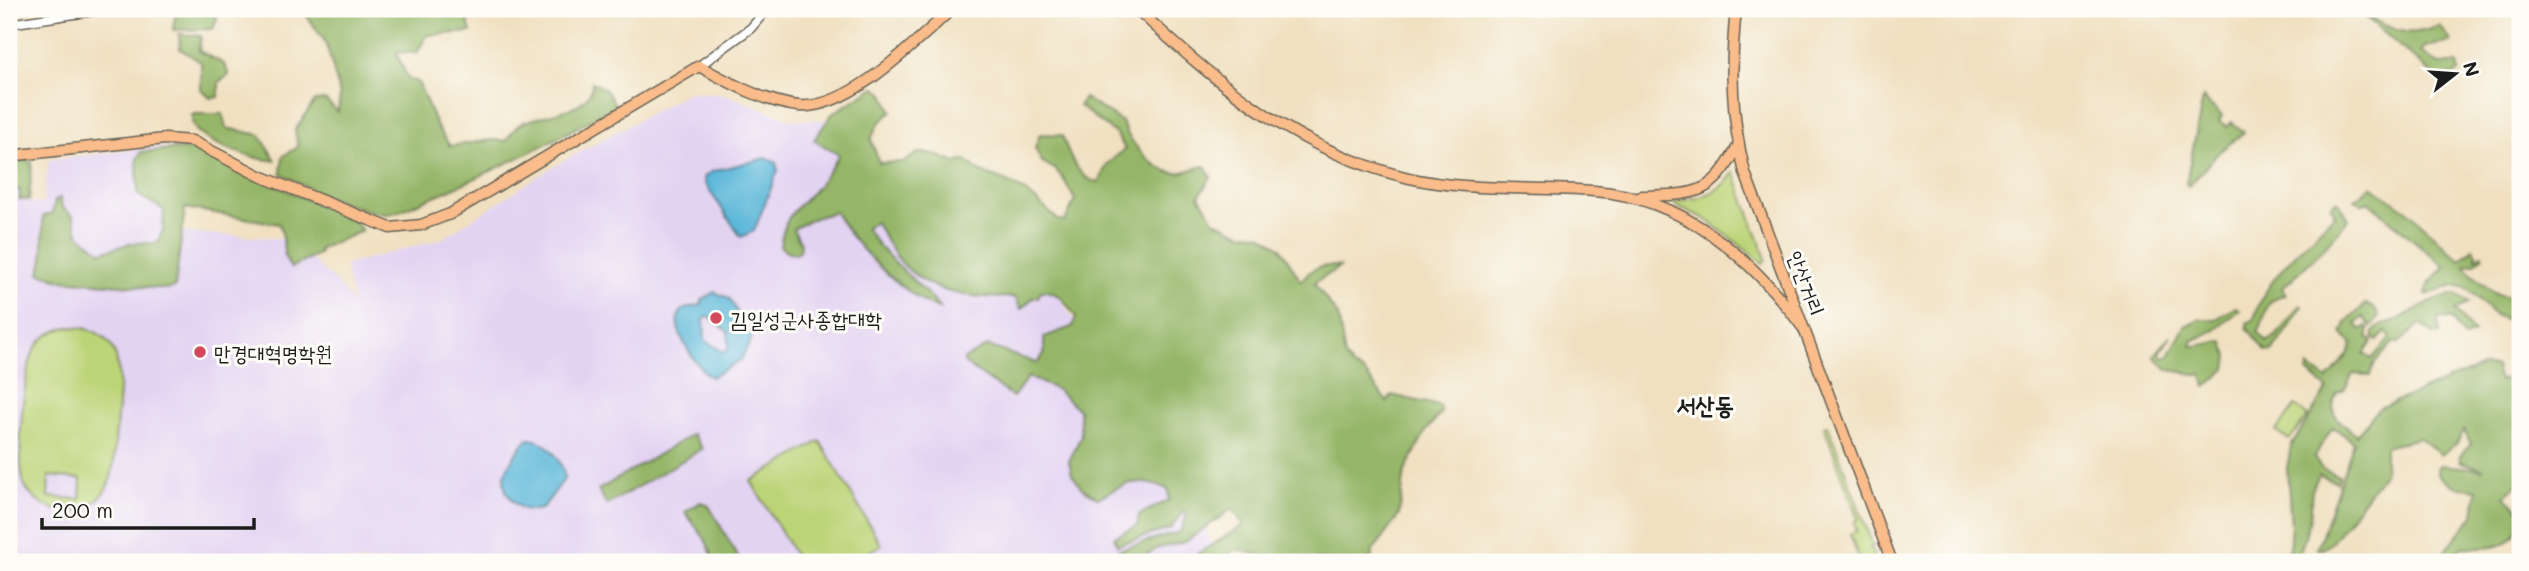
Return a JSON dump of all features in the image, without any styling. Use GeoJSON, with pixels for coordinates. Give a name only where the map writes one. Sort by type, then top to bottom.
{"type":"FeatureCollection","features":[{"type":"Feature","properties":{"kind":"main road"},"geometry":{"type":"LineString","coordinates":[[9,156],[153,140],[192,141],[260,176],[365,219],[390,228],[408,228],[450,214],[699,66],[737,85],[779,100],[810,106],[840,96],[892,63],[952,9]]}},
{"type":"Feature","properties":{"kind":"main road"},"geometry":{"type":"LineString","coordinates":[[1137,9],[1257,112],[1369,167],[1446,184],[1592,190],[1638,197],[1687,194],[1707,187],[1717,180],[1738,146]]}},
{"type":"Feature","properties":{"kind":"main road","name":"안산거리"},"geometry":{"type":"LineString","coordinates":[[1736,9],[1730,80],[1738,146],[1751,191],[1892,562]]}},
{"type":"Feature","properties":{"kind":"main road"},"geometry":{"type":"LineString","coordinates":[[1638,197],[1700,226],[1732,249],[1784,302],[1804,329]]}},
{"type":"Feature","properties":{"kind":"street"},"geometry":{"type":"LineString","coordinates":[[9,24],[107,9]]}},
{"type":"Feature","properties":{"kind":"street"},"geometry":{"type":"LineString","coordinates":[[699,66],[751,28],[767,9]]}},
{"type":"Feature","properties":{"kind":"shaded area","name":"김일성군사종합대학"},"geometry":{"type":"Polygon","coordinates":[[[689,92],[724,94],[792,120],[845,120],[891,173],[1050,284],[1200,508],[1216,562],[9,562],[9,189],[19,190],[19,200],[43,204],[49,160],[158,147],[184,148],[176,232],[290,239],[336,282],[353,303],[345,265],[442,239],[551,168],[689,92]]]}},
{"type":"Feature","properties":{"kind":"green space"},"geometry":{"type":"Polygon","coordinates":[[[176,9],[195,9],[200,12],[216,9],[217,19],[213,29],[173,30],[176,9]]]}},
{"type":"Feature","properties":{"kind":"green space"},"geometry":{"type":"Polygon","coordinates":[[[302,9],[467,9],[465,11],[471,32],[427,35],[417,53],[396,52],[408,79],[418,82],[437,127],[450,146],[491,140],[506,141],[520,124],[575,106],[584,100],[590,92],[592,82],[606,90],[616,106],[520,157],[402,210],[385,214],[359,208],[303,186],[281,173],[283,156],[298,147],[295,130],[315,101],[325,100],[338,112],[340,95],[326,43],[302,9]]]}},
{"type":"Feature","properties":{"kind":"green space"},"geometry":{"type":"Polygon","coordinates":[[[2356,9],[2366,9],[2369,18],[2403,32],[2419,32],[2440,26],[2452,42],[2425,47],[2421,52],[2439,64],[2457,64],[2459,72],[2447,77],[2436,77],[2356,9]]]}},
{"type":"Feature","properties":{"kind":"green space"},"geometry":{"type":"Polygon","coordinates":[[[179,34],[201,36],[199,51],[224,64],[229,75],[219,82],[219,97],[210,98],[201,89],[201,62],[180,49],[179,34]]]}},
{"type":"Feature","properties":{"kind":"green space"},"geometry":{"type":"Polygon","coordinates":[[[875,87],[884,94],[892,111],[878,124],[871,139],[879,163],[904,162],[918,153],[931,153],[956,163],[966,160],[979,171],[1019,188],[1058,220],[1065,221],[1075,200],[1056,170],[1041,161],[1035,148],[1040,134],[1062,135],[1080,171],[1085,177],[1099,182],[1107,164],[1125,149],[1116,134],[1079,106],[1084,98],[1122,122],[1136,147],[1160,168],[1178,173],[1205,166],[1211,177],[1199,196],[1215,221],[1241,233],[1260,234],[1280,247],[1301,281],[1309,272],[1318,268],[1340,267],[1314,283],[1338,316],[1345,357],[1353,367],[1364,372],[1387,402],[1392,395],[1440,406],[1441,413],[1426,431],[1405,471],[1399,515],[1373,551],[1370,562],[1283,562],[1236,549],[1217,562],[1194,562],[1197,554],[1244,525],[1232,509],[1185,542],[1158,548],[1135,562],[1124,562],[1118,550],[1180,532],[1187,514],[1184,511],[1170,529],[1117,545],[1114,537],[1137,526],[1139,515],[1169,500],[1168,489],[1139,482],[1124,485],[1098,498],[1082,488],[1072,474],[1069,461],[1081,436],[1079,410],[1056,389],[1028,377],[1013,397],[964,363],[964,359],[988,346],[1037,363],[1044,354],[1044,337],[1072,327],[1076,317],[1062,298],[1041,291],[1038,297],[1034,297],[1021,309],[1015,297],[970,296],[940,289],[927,283],[902,263],[875,222],[866,228],[883,250],[940,308],[927,304],[876,263],[853,238],[835,212],[814,218],[793,229],[801,243],[796,254],[780,246],[789,217],[817,187],[839,155],[814,140],[832,114],[875,87]]]}},
{"type":"Feature","properties":{"kind":"green space"},"geometry":{"type":"Polygon","coordinates":[[[2203,98],[2222,116],[2219,121],[2227,127],[2232,122],[2244,132],[2218,153],[2189,186],[2186,184],[2203,98]]]}},
{"type":"Feature","properties":{"kind":"green space"},"geometry":{"type":"Polygon","coordinates":[[[192,114],[223,114],[226,128],[260,135],[275,160],[243,154],[206,138],[193,125],[192,114]]]}},
{"type":"Feature","properties":{"kind":"green space"},"geometry":{"type":"Polygon","coordinates":[[[199,150],[356,222],[362,231],[319,249],[320,253],[291,268],[285,257],[279,224],[185,208],[175,287],[169,289],[60,280],[40,273],[43,258],[43,216],[52,214],[55,201],[60,198],[62,207],[73,216],[79,235],[101,252],[131,243],[157,243],[163,230],[164,210],[138,195],[137,159],[141,152],[199,150]]]}},
{"type":"Feature","properties":{"kind":"green space"},"geometry":{"type":"Polygon","coordinates":[[[9,162],[32,162],[29,200],[19,199],[20,190],[9,189],[9,162]]]}},
{"type":"Feature","properties":{"kind":"green space"},"geometry":{"type":"Polygon","coordinates":[[[1734,172],[1766,259],[1763,263],[1706,219],[1675,205],[1675,201],[1700,197],[1716,190],[1734,172]]]}},
{"type":"Feature","properties":{"kind":"green space"},"geometry":{"type":"Polygon","coordinates":[[[2371,186],[2407,210],[2460,260],[2473,248],[2477,255],[2475,259],[2482,254],[2484,256],[2474,264],[2465,265],[2489,289],[2507,296],[2516,313],[2512,319],[2495,315],[2468,290],[2461,287],[2452,286],[2426,295],[2428,285],[2445,267],[2368,201],[2362,204],[2355,199],[2371,186]]]}},
{"type":"Feature","properties":{"kind":"green space"},"geometry":{"type":"Polygon","coordinates":[[[2337,200],[2348,219],[2325,247],[2282,288],[2286,295],[2269,304],[2258,333],[2267,342],[2276,336],[2300,305],[2302,307],[2272,352],[2266,351],[2247,328],[2247,323],[2254,319],[2259,304],[2277,276],[2335,214],[2331,206],[2337,200]]]}},
{"type":"Feature","properties":{"kind":"green space"},"geometry":{"type":"Polygon","coordinates":[[[2456,294],[2469,302],[2455,311],[2474,333],[2464,338],[2452,319],[2438,318],[2440,334],[2435,335],[2420,324],[2399,343],[2393,343],[2374,364],[2371,375],[2353,374],[2344,390],[2337,393],[2334,412],[2356,435],[2379,408],[2482,366],[2496,366],[2499,381],[2520,374],[2520,482],[2505,496],[2520,510],[2515,533],[2510,540],[2494,547],[2462,547],[2457,552],[2483,562],[2436,562],[2474,515],[2477,490],[2451,484],[2438,474],[2439,465],[2484,469],[2461,462],[2460,456],[2471,444],[2464,430],[2457,443],[2441,455],[2419,438],[2385,447],[2385,472],[2332,542],[2323,549],[2317,549],[2354,442],[2333,427],[2314,458],[2322,469],[2339,476],[2337,482],[2319,475],[2313,489],[2310,518],[2299,555],[2292,556],[2289,551],[2291,526],[2287,468],[2291,446],[2327,389],[2307,371],[2309,367],[2327,380],[2348,355],[2352,344],[2342,333],[2346,323],[2366,304],[2374,308],[2379,315],[2371,327],[2363,317],[2356,324],[2361,330],[2366,326],[2369,330],[2367,338],[2373,341],[2364,354],[2372,359],[2391,337],[2386,332],[2377,341],[2373,337],[2375,330],[2384,323],[2397,320],[2435,300],[2456,294]]]}},
{"type":"Feature","properties":{"kind":"green space"},"geometry":{"type":"Polygon","coordinates":[[[2236,307],[2240,310],[2215,330],[2192,341],[2192,346],[2224,342],[2228,357],[2226,369],[2206,387],[2202,375],[2169,370],[2154,356],[2171,336],[2160,353],[2164,358],[2169,356],[2185,326],[2199,319],[2216,319],[2236,307]]]}},
{"type":"Feature","properties":{"kind":"green space"},"geometry":{"type":"Polygon","coordinates":[[[64,328],[89,330],[103,337],[112,348],[119,378],[110,480],[99,498],[78,510],[66,511],[54,509],[33,497],[25,486],[21,459],[24,396],[31,360],[41,340],[64,328]],[[49,476],[48,497],[80,499],[81,479],[49,476]]]}},
{"type":"Feature","properties":{"kind":"green space"},"geometry":{"type":"Polygon","coordinates":[[[2295,406],[2308,416],[2289,440],[2276,431],[2295,406]]]}},
{"type":"Feature","properties":{"kind":"green space"},"geometry":{"type":"Polygon","coordinates":[[[1828,425],[1873,546],[1870,548],[1875,560],[1860,562],[1850,534],[1857,531],[1854,522],[1858,519],[1824,426],[1828,425]]]}},
{"type":"Feature","properties":{"kind":"green space"},"geometry":{"type":"Polygon","coordinates":[[[693,434],[702,449],[607,505],[598,490],[693,434]]]}},
{"type":"Feature","properties":{"kind":"green space"},"geometry":{"type":"Polygon","coordinates":[[[820,441],[881,545],[851,562],[799,562],[751,481],[820,441]]]}},
{"type":"Feature","properties":{"kind":"green space"},"geometry":{"type":"Polygon","coordinates":[[[701,502],[709,506],[741,562],[715,562],[705,539],[685,512],[701,502]]]}},
{"type":"Feature","properties":{"kind":"water"},"geometry":{"type":"Polygon","coordinates":[[[766,158],[775,161],[778,170],[754,231],[741,237],[705,184],[704,177],[713,171],[766,158]]]}},
{"type":"Feature","properties":{"kind":"water"},"geometry":{"type":"Polygon","coordinates":[[[714,292],[729,298],[752,338],[740,361],[711,377],[700,367],[679,330],[679,315],[689,307],[702,304],[702,300],[714,292]],[[709,316],[704,319],[705,340],[723,352],[729,348],[728,332],[709,316]]]}},
{"type":"Feature","properties":{"kind":"water"},"geometry":{"type":"Polygon","coordinates":[[[531,439],[554,453],[565,478],[542,509],[533,510],[515,504],[504,484],[510,462],[526,440],[531,439]]]}},
{"type":"Feature","properties":{"kind":"place","name":"김일성군사종합대학"},"geometry":{"type":"Point","coordinates":[716,318]}},
{"type":"Feature","properties":{"kind":"place","name":"만경대혁명학원"},"geometry":{"type":"Point","coordinates":[200,352]}},
{"type":"Feature","properties":{"kind":"district","name":"서산동"},"geometry":{"type":"Point","coordinates":[1705,404]}}]}
